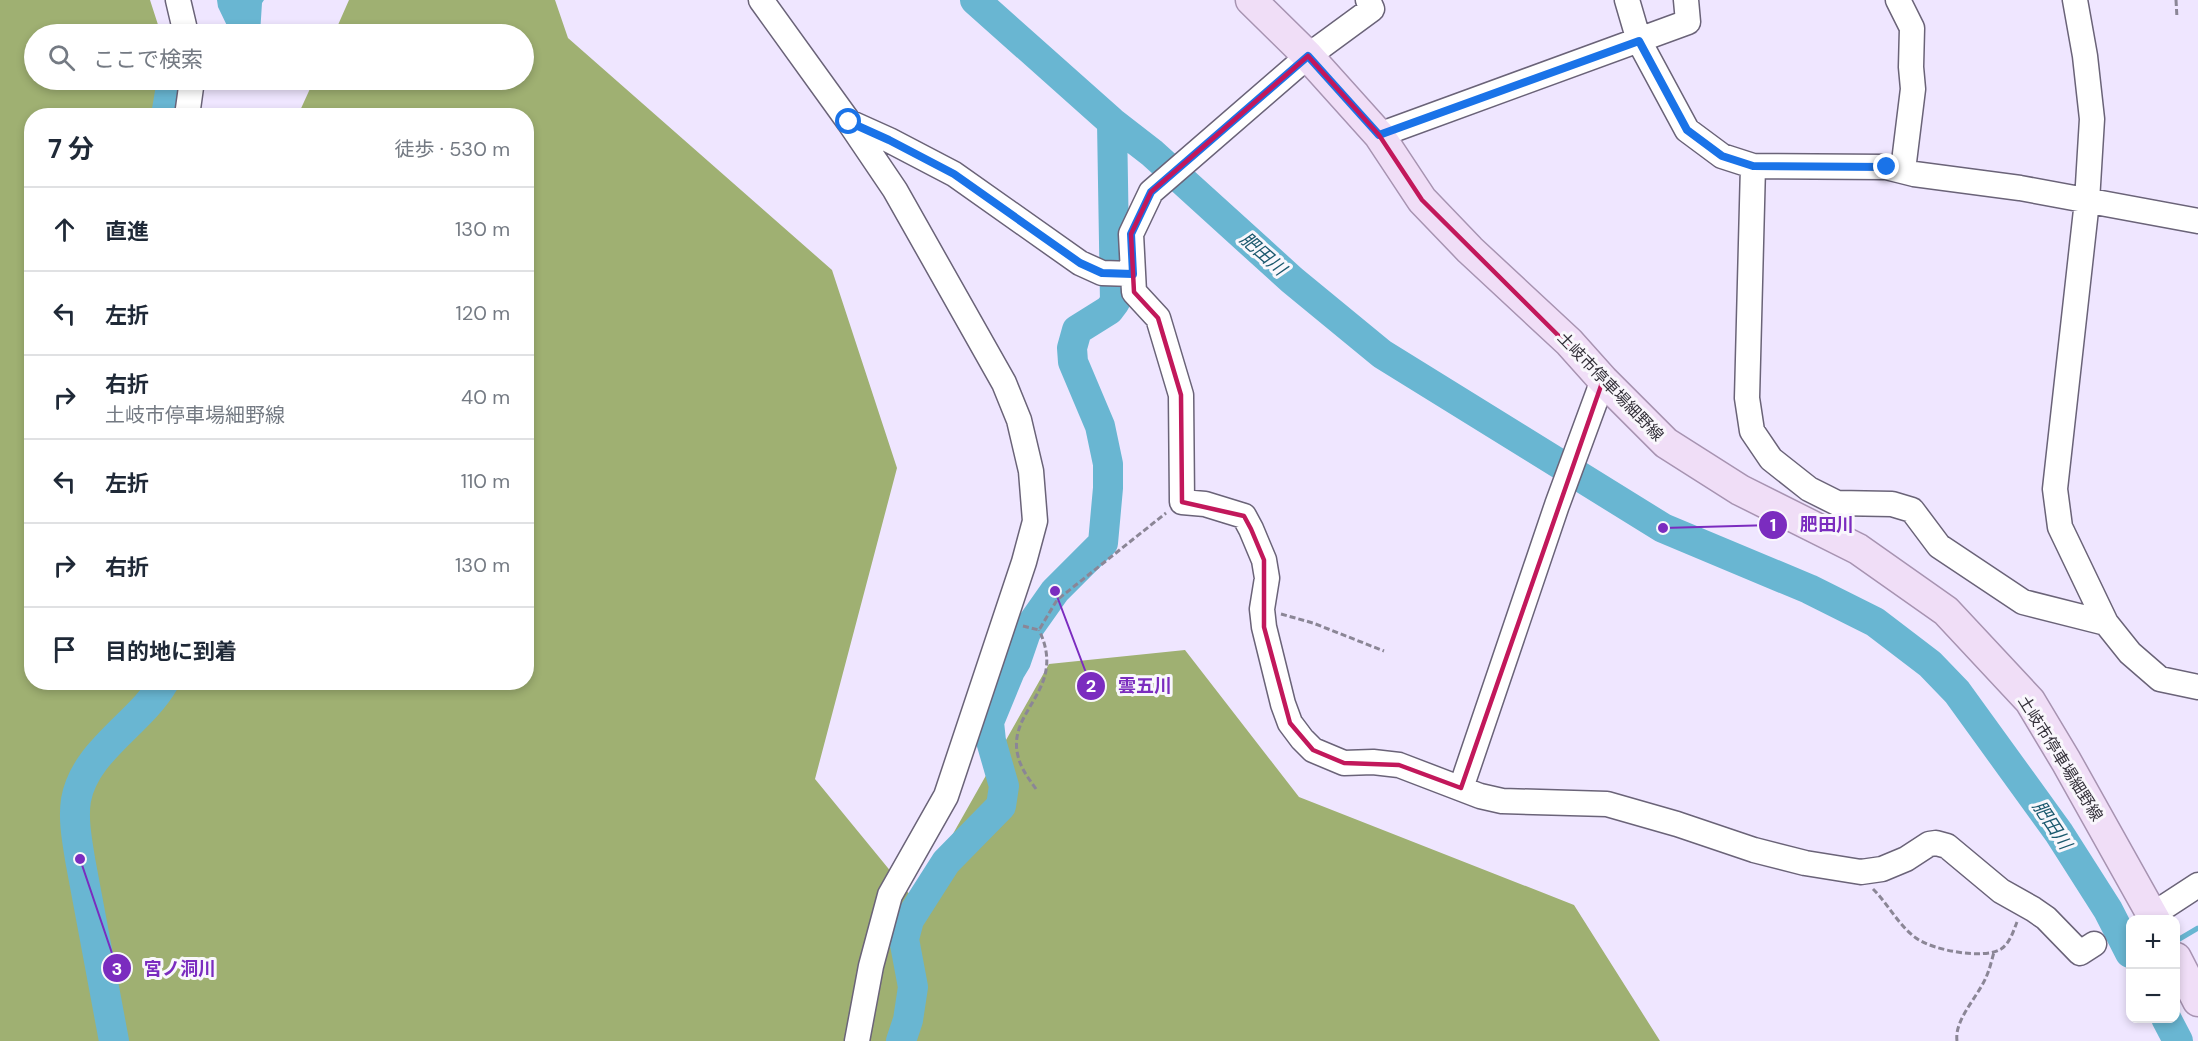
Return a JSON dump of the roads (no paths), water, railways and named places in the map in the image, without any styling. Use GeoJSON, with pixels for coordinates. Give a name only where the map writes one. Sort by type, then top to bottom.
{"type":"FeatureCollection","features":[{"type":"Feature","properties":{"kind":"main road","name":"土岐市停車場細野線"},"geometry":{"type":"LineString","coordinates":[[1251,0],[1308,56],[1379,135],[1422,200],[1470,250],[1569,342],[1666,443],[1740,490],[1858,549],[1947,611],[2030,701],[2153,915]]}},
{"type":"Feature","properties":{"kind":"main road"},"geometry":{"type":"LineString","coordinates":[[2180,967],[2198,1001]]}},
{"type":"Feature","properties":{"kind":"street"},"geometry":{"type":"LineString","coordinates":[[178,0],[184,24]]}},
{"type":"Feature","properties":{"kind":"street"},"geometry":{"type":"LineString","coordinates":[[761,0],[896,190],[1004,383],[1019,420],[1031,471],[1035,521],[946,796],[891,895],[871,966],[857,1041]]}},
{"type":"Feature","properties":{"kind":"street"},"geometry":{"type":"LineString","coordinates":[[1368,0],[1372,9],[1308,56],[1200,147],[1151,192],[1131,234],[1130,274],[1134,292],[1158,318],[1181,395],[1182,502],[1205,504],[1244,516],[1251,529],[1264,560],[1267,578],[1263,612],[1264,627],[1283,704],[1290,723],[1302,739],[1313,750],[1344,763],[1373,762],[1399,765],[1502,801],[1607,804],[1677,824],[1754,850],[1805,863],[1861,872],[1882,868],[1906,859],[1929,843],[1936,843],[1947,846],[2001,891],[2046,918],[2080,953],[2094,944]]}},
{"type":"Feature","properties":{"kind":"street"},"geometry":{"type":"LineString","coordinates":[[1627,0],[1639,41],[1687,130],[1722,156],[1753,166],[1887,167],[1914,174],[2020,188],[2198,221]]}},
{"type":"Feature","properties":{"kind":"street"},"geometry":{"type":"LineString","coordinates":[[1379,135],[1688,22],[1686,0]]}},
{"type":"Feature","properties":{"kind":"street"},"geometry":{"type":"LineString","coordinates":[[1898,0],[1912,28],[1913,89],[1903,170]]}},
{"type":"Feature","properties":{"kind":"street"},"geometry":{"type":"LineString","coordinates":[[2075,0],[2085,56],[2092,118],[2087,201],[2055,489],[2060,527],[2106,623],[2130,653],[2160,679],[2198,687]]}},
{"type":"Feature","properties":{"kind":"street"},"geometry":{"type":"LineString","coordinates":[[188,108],[191,90]]}},
{"type":"Feature","properties":{"kind":"street"},"geometry":{"type":"LineString","coordinates":[[849,122],[954,174],[1080,263],[1102,273],[1130,274]]}},
{"type":"Feature","properties":{"kind":"street"},"geometry":{"type":"LineString","coordinates":[[1753,166],[1747,398],[1752,431],[1772,459],[1809,489],[1837,503],[1892,504],[1912,510],[1939,546],[2023,602],[2106,623]]}},
{"type":"Feature","properties":{"kind":"street"},"geometry":{"type":"LineString","coordinates":[[1461,788],[1557,505],[1603,380]]}},
{"type":"Feature","properties":{"kind":"street"},"geometry":{"type":"LineString","coordinates":[[2157,915],[2198,885]]}},
{"type":"Feature","properties":{"kind":"water"},"geometry":{"type":"Polygon","coordinates":[[[217,0],[264,0],[261,24],[226,24],[217,0]]]}},
{"type":"Feature","properties":{"kind":"waterway","name":"肥田川"},"geometry":{"type":"LineString","coordinates":[[975,0],[1112,122],[1152,153],[1292,280],[1382,354],[1663,528],[1809,589],[1875,622],[1930,664],[1957,692],[2059,833],[2108,910],[2126,945]]}},
{"type":"Feature","properties":{"kind":"waterway"},"geometry":{"type":"LineString","coordinates":[[167,108],[170,90]]}},
{"type":"Feature","properties":{"kind":"waterway"},"geometry":{"type":"LineString","coordinates":[[901,1041],[908,1020],[913,987],[904,939],[909,920],[946,862],[1001,806],[1004,786],[991,741],[989,722],[1026,632],[1055,591],[1103,543],[1108,464],[1100,426],[1073,362],[1072,348],[1077,330],[1109,310],[1115,302],[1112,122]]}},
{"type":"Feature","properties":{"kind":"waterway"},"geometry":{"type":"LineString","coordinates":[[114,1041],[79,852],[75,807],[81,782],[90,766],[159,690]]}},
{"type":"Feature","properties":{"kind":"waterway"},"geometry":{"type":"LineString","coordinates":[[2180,939],[2198,928]]}},
{"type":"Feature","properties":{"kind":"waterway","name":"肥田川"},"geometry":{"type":"LineString","coordinates":[[2169,1023],[2178,1041]]}},
{"type":"Feature","properties":{"kind":"place","name":"肥田川"},"geometry":{"type":"Point","coordinates":[1663,528]}},
{"type":"Feature","properties":{"kind":"place","name":"雲五川"},"geometry":{"type":"Point","coordinates":[1055,591]}},
{"type":"Feature","properties":{"kind":"place","name":"宮ノ洞川"},"geometry":{"type":"Point","coordinates":[80,859]}}]}
